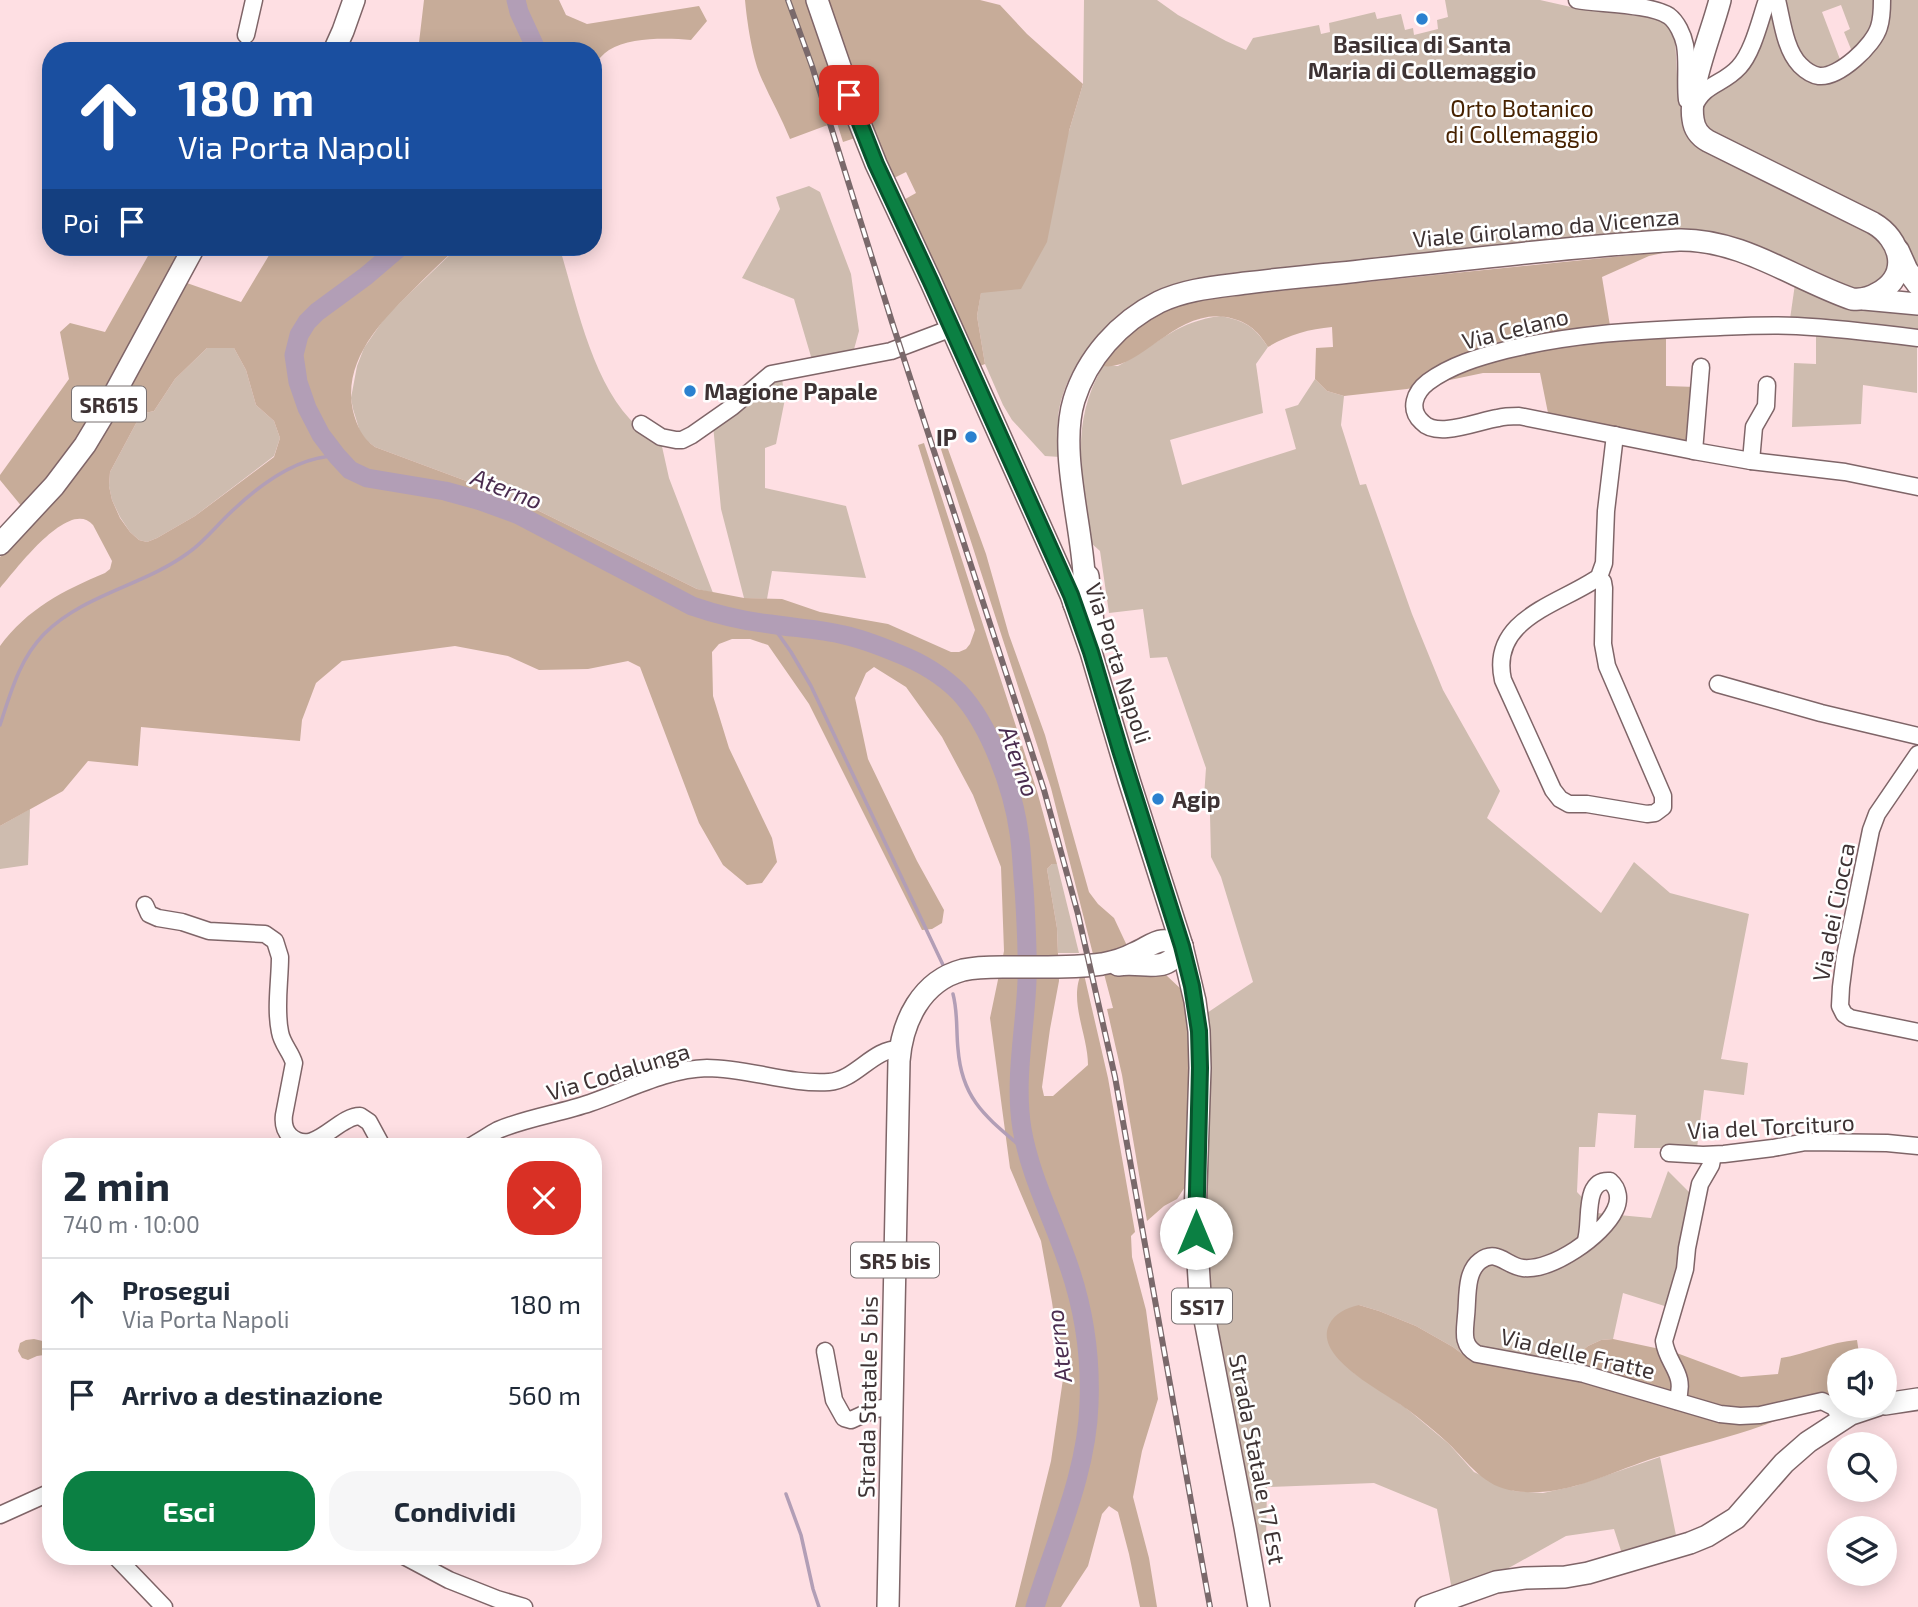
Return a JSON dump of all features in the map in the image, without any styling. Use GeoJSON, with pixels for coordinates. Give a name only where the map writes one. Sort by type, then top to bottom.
{"type":"FeatureCollection","features":[{"type":"Feature","properties":{"kind":"main road"},"geometry":{"type":"LineString","coordinates":[[338,42],[354,0]]}},
{"type":"Feature","properties":{"kind":"main road","name":"Via Porta Napoli"},"geometry":{"type":"LineString","coordinates":[[817,0],[866,140],[952,328],[1079,592]]}},
{"type":"Feature","properties":{"kind":"main road"},"geometry":{"type":"LineString","coordinates":[[1720,0],[1700,70],[1693,113],[1695,126],[1703,139],[1877,225],[1888,233],[1918,285]]}},
{"type":"Feature","properties":{"kind":"main road","name":"Viale Girolamo da Vicenza"},"geometry":{"type":"LineString","coordinates":[[1094,660],[1096,634],[1079,592],[1083,555],[1069,449],[1070,423],[1074,399],[1086,373],[1115,333],[1144,310],[1188,291],[1270,280],[1688,239],[1708,241],[1736,249],[1847,297],[1895,295],[1899,261],[1896,245]]}},
{"type":"Feature","properties":{"kind":"main road","name":"SR615"},"geometry":{"type":"LineString","coordinates":[[0,544],[54,486],[85,445],[189,256]]}},
{"type":"Feature","properties":{"kind":"main road","name":"Via Porta Napoli"},"geometry":{"type":"LineString","coordinates":[[1094,660],[1182,946]]}},
{"type":"Feature","properties":{"kind":"main road"},"geometry":{"type":"LineString","coordinates":[[1150,955],[1162,925],[1167,896]]}},
{"type":"Feature","properties":{"kind":"main road"},"geometry":{"type":"LineString","coordinates":[[1150,955],[1164,964],[1177,955],[1182,946]]}},
{"type":"Feature","properties":{"kind":"main road","name":"Strada Statale 17 Est"},"geometry":{"type":"LineString","coordinates":[[1182,946],[1199,1031],[1195,1216],[1200,1294],[1259,1607]]}},
{"type":"Feature","properties":{"kind":"main road"},"geometry":{"type":"LineString","coordinates":[[1150,955],[1177,978],[1195,1001]]}},
{"type":"Feature","properties":{"kind":"main road","name":"Strada Statale 5 bis"},"geometry":{"type":"LineString","coordinates":[[888,1607],[900,1049],[908,1020],[921,998],[931,988],[963,970],[992,967],[1090,968],[1131,963],[1150,955]]}},
{"type":"Feature","properties":{"kind":"main road"},"geometry":{"type":"LineString","coordinates":[[1897,1402],[1918,1398]]}},
{"type":"Feature","properties":{"kind":"main road"},"geometry":{"type":"LineString","coordinates":[[1426,1607],[1496,1582],[1588,1573],[1707,1536],[1736,1518],[1798,1450],[1842,1419]]}},
{"type":"Feature","properties":{"kind":"street"},"geometry":{"type":"LineString","coordinates":[[246,35],[254,0]]}},
{"type":"Feature","properties":{"kind":"street"},"geometry":{"type":"LineString","coordinates":[[1584,0],[1640,4],[1673,20],[1680,31],[1685,50],[1687,100],[1693,113]]}},
{"type":"Feature","properties":{"kind":"street"},"geometry":{"type":"LineString","coordinates":[[1693,113],[1704,91],[1742,64],[1767,0]]}},
{"type":"Feature","properties":{"kind":"street"},"geometry":{"type":"LineString","coordinates":[[1777,0],[1796,59],[1808,71],[1821,76],[1852,61],[1869,44],[1879,27],[1882,0]]}},
{"type":"Feature","properties":{"kind":"street","name":"Via Celano"},"geometry":{"type":"LineString","coordinates":[[1918,338],[1783,325],[1576,336],[1506,350],[1459,365],[1426,383],[1414,402],[1415,412],[1420,420],[1433,429],[1519,416],[1694,451],[1845,472],[1918,486]]}},
{"type":"Feature","properties":{"kind":"street"},"geometry":{"type":"LineString","coordinates":[[641,424],[661,437],[682,440],[732,407],[771,374],[891,351],[952,328]]}},
{"type":"Feature","properties":{"kind":"street"},"geometry":{"type":"LineString","coordinates":[[1694,451],[1701,367]]}},
{"type":"Feature","properties":{"kind":"street"},"geometry":{"type":"LineString","coordinates":[[1751,461],[1754,427],[1766,406],[1767,385]]}},
{"type":"Feature","properties":{"kind":"street"},"geometry":{"type":"LineString","coordinates":[[1599,577],[1604,585],[1604,657],[1663,796],[1663,807],[1656,813],[1571,804],[1560,799],[1553,790],[1503,680],[1501,668],[1503,649],[1518,626],[1528,617],[1599,577],[1604,564],[1606,511],[1615,435]]}},
{"type":"Feature","properties":{"kind":"street"},"geometry":{"type":"LineString","coordinates":[[1718,684],[1832,716],[1918,736]]}},
{"type":"Feature","properties":{"kind":"street","name":"Via dei Ciocca"},"geometry":{"type":"LineString","coordinates":[[1918,754],[1874,821],[1845,957],[1840,999],[1842,1011],[1850,1017],[1918,1032]]}},
{"type":"Feature","properties":{"kind":"street"},"geometry":{"type":"LineString","coordinates":[[145,905],[147,913],[158,918],[205,930],[261,933],[272,938],[279,948],[278,1017],[283,1043],[294,1063],[284,1124],[286,1132],[294,1138]]}},
{"type":"Feature","properties":{"kind":"street","name":"Via Codalunga"},"geometry":{"type":"LineString","coordinates":[[485,1138],[499,1130],[576,1108],[678,1073],[706,1068],[828,1083],[843,1079],[886,1052],[900,1049]]}},
{"type":"Feature","properties":{"kind":"street"},"geometry":{"type":"LineString","coordinates":[[320,1138],[348,1118],[360,1116],[369,1122],[378,1138]]}},
{"type":"Feature","properties":{"kind":"street","name":"Via del Torcituro"},"geometry":{"type":"LineString","coordinates":[[1669,1153],[1713,1155],[1800,1142],[1918,1146]]}},
{"type":"Feature","properties":{"kind":"street","name":"Via delle Fratte"},"geometry":{"type":"LineString","coordinates":[[1676,1401],[1680,1392],[1680,1379],[1665,1349],[1664,1341],[1685,1269],[1700,1184],[1711,1165],[1713,1155]]}},
{"type":"Feature","properties":{"kind":"street","name":"Via delle Fratte"},"geometry":{"type":"LineString","coordinates":[[1585,1243],[1550,1263],[1534,1268],[1519,1267],[1495,1255],[1475,1265],[1470,1277],[1465,1337],[1467,1346],[1477,1354],[1584,1374],[1720,1414],[1740,1416],[1773,1413],[1822,1401],[1834,1407],[1842,1419]]}},
{"type":"Feature","properties":{"kind":"street"},"geometry":{"type":"LineString","coordinates":[[825,1350],[834,1400],[844,1418],[852,1420],[874,1409],[892,1407]]}},
{"type":"Feature","properties":{"kind":"street"},"geometry":{"type":"LineString","coordinates":[[0,1515],[42,1496]]}},
{"type":"Feature","properties":{"kind":"street"},"geometry":{"type":"LineString","coordinates":[[124,1565],[164,1607]]}},
{"type":"Feature","properties":{"kind":"street"},"geometry":{"type":"LineString","coordinates":[[421,1565],[449,1580],[524,1607]]}},
{"type":"Feature","properties":{"kind":"green space","name":"Orto Botanico di Collemaggio"},"geometry":{"type":"Polygon","coordinates":[[[1084,0],[1157,0],[1178,15],[1246,50],[1253,38],[1319,25],[1321,34],[1330,32],[1329,23],[1375,12],[1377,19],[1401,14],[1405,30],[1413,28],[1414,35],[1438,29],[1437,20],[1448,17],[1445,0],[1540,0],[1580,9],[1657,18],[1669,24],[1675,37],[1678,94],[1683,120],[1879,238],[1889,260],[1886,273],[1876,282],[1857,289],[1750,243],[1703,232],[1668,229],[1240,273],[1188,281],[1158,291],[1140,301],[1107,327],[1092,344],[1079,361],[1062,400],[1058,425],[1060,457],[1045,456],[1012,420],[1003,405],[985,364],[977,316],[981,292],[1069,131],[1083,84],[1084,0]]]}},
{"type":"Feature","properties":{"kind":"green space"},"geometry":{"type":"Polygon","coordinates":[[[1782,0],[1876,0],[1873,26],[1853,54],[1844,32],[1850,29],[1841,5],[1822,12],[1841,62],[1833,67],[1815,69],[1799,54],[1782,0]]]}},
{"type":"Feature","properties":{"kind":"green space"},"geometry":{"type":"Polygon","coordinates":[[[1886,0],[1918,0],[1918,274],[1903,239],[1888,222],[1714,132],[1705,122],[1703,113],[1703,99],[1733,79],[1772,1],[1795,64],[1844,74],[1886,0]]]}},
{"type":"Feature","properties":{"kind":"green space"},"geometry":{"type":"Polygon","coordinates":[[[809,186],[820,192],[851,274],[859,331],[853,353],[812,360],[794,299],[742,278],[780,209],[776,197],[809,186]]]}},
{"type":"Feature","properties":{"kind":"green space"},"geometry":{"type":"Polygon","coordinates":[[[449,256],[562,256],[588,344],[609,390],[622,410],[638,427],[661,442],[669,478],[713,593],[697,589],[529,506],[375,447],[367,441],[360,432],[351,398],[357,366],[364,348],[386,316],[449,256]]]}},
{"type":"Feature","properties":{"kind":"green space"},"geometry":{"type":"Polygon","coordinates":[[[1795,284],[1918,311],[1918,331],[1790,319],[1795,284]]]}},
{"type":"Feature","properties":{"kind":"green space"},"geometry":{"type":"Polygon","coordinates":[[[1221,316],[1248,326],[1268,347],[1256,364],[1263,413],[1170,440],[1182,485],[1296,449],[1285,409],[1298,405],[1315,379],[1327,391],[1344,396],[1341,425],[1360,485],[1366,484],[1412,614],[1443,690],[1500,791],[1487,818],[1601,913],[1634,862],[1670,893],[1749,914],[1721,1059],[1748,1063],[1744,1095],[1704,1090],[1697,1148],[1634,1148],[1636,1115],[1598,1113],[1595,1147],[1579,1147],[1577,1192],[1597,1213],[1651,1218],[1668,1171],[1694,1197],[1671,1308],[1623,1293],[1613,1339],[1601,1340],[1588,1346],[1557,1366],[1481,1363],[1416,1326],[1359,1305],[1354,1373],[1406,1408],[1449,1444],[1474,1472],[1514,1491],[1543,1493],[1575,1486],[1660,1457],[1677,1540],[1623,1557],[1614,1529],[1566,1536],[1498,1574],[1452,1590],[1437,1509],[1374,1483],[1267,1487],[1266,1539],[1254,1541],[1204,1277],[1204,1015],[1253,982],[1221,877],[1211,857],[1210,815],[1204,797],[1206,768],[1167,657],[1150,658],[1143,609],[1109,613],[1100,551],[1091,543],[1081,453],[1085,410],[1103,366],[1118,366],[1181,327],[1221,316]]]}},
{"type":"Feature","properties":{"kind":"green space"},"geometry":{"type":"Polygon","coordinates":[[[1816,333],[1917,343],[1917,393],[1863,385],[1861,424],[1792,427],[1794,363],[1816,364],[1816,333]]]}},
{"type":"Feature","properties":{"kind":"green space"},"geometry":{"type":"Polygon","coordinates":[[[207,348],[234,348],[246,370],[256,405],[274,421],[280,438],[274,456],[195,516],[157,538],[147,542],[139,540],[130,532],[112,500],[110,472],[141,414],[154,411],[175,379],[207,348]]]}},
{"type":"Feature","properties":{"kind":"green space"},"geometry":{"type":"Polygon","coordinates":[[[782,379],[785,399],[776,444],[765,448],[765,488],[846,506],[866,578],[772,571],[767,599],[744,598],[721,509],[713,425],[765,383],[782,379]]]}},
{"type":"Feature","properties":{"kind":"green space"},"geometry":{"type":"Polygon","coordinates":[[[30,809],[28,865],[0,869],[0,826],[30,809]]]}},
{"type":"Feature","properties":{"kind":"green space"},"geometry":{"type":"Polygon","coordinates":[[[1052,864],[1057,864],[1079,953],[1058,953],[1057,928],[1047,869],[1052,864]]]}},
{"type":"Feature","properties":{"kind":"shaded area"},"geometry":{"type":"Polygon","coordinates":[[[424,0],[559,0],[566,15],[587,24],[699,6],[707,21],[691,40],[638,41],[618,46],[602,56],[602,42],[419,42],[424,0]]]}},
{"type":"Feature","properties":{"kind":"shaded area"},"geometry":{"type":"Polygon","coordinates":[[[745,0],[980,0],[1000,5],[1027,34],[1083,84],[1069,131],[1047,242],[1021,289],[981,293],[977,316],[985,364],[977,367],[900,202],[916,193],[906,172],[890,180],[858,137],[843,142],[837,123],[790,139],[757,67],[745,0]]]}},
{"type":"Feature","properties":{"kind":"shaded area"},"geometry":{"type":"Polygon","coordinates":[[[1672,251],[1649,256],[1602,277],[1612,338],[1666,337],[1666,386],[1696,387],[1687,442],[1548,413],[1540,373],[1483,373],[1407,389],[1344,396],[1327,391],[1315,379],[1316,348],[1333,347],[1332,327],[1299,333],[1268,347],[1260,335],[1239,321],[1226,317],[1208,317],[1190,322],[1130,360],[1103,366],[1127,338],[1152,318],[1197,301],[1672,251]]]}},
{"type":"Feature","properties":{"kind":"shaded area"},"geometry":{"type":"Polygon","coordinates":[[[148,256],[181,256],[79,439],[23,508],[0,480],[0,475],[69,379],[60,332],[70,323],[105,332],[148,256]]]}},
{"type":"Feature","properties":{"kind":"shaded area"},"geometry":{"type":"Polygon","coordinates":[[[269,256],[448,256],[390,314],[359,358],[351,392],[353,411],[361,431],[375,447],[529,506],[697,589],[744,598],[782,599],[820,612],[888,624],[951,652],[959,652],[970,644],[975,630],[918,445],[924,443],[1037,791],[1057,864],[1052,864],[1047,869],[1057,928],[1059,981],[1042,1087],[1044,1096],[1053,1096],[1088,1065],[1077,993],[1083,970],[1108,1078],[1135,1232],[1131,1236],[1132,1257],[1146,1310],[1158,1399],[1142,1451],[1133,1497],[1149,1558],[1157,1607],[1140,1607],[1118,1512],[1109,1506],[1102,1514],[1088,1566],[1061,1607],[1015,1607],[1051,1461],[1063,1379],[1041,1241],[1010,1168],[990,1018],[1004,951],[1001,867],[973,795],[942,737],[906,687],[874,667],[866,673],[855,698],[868,759],[944,910],[942,923],[932,929],[922,930],[809,704],[768,645],[750,639],[732,639],[719,644],[712,652],[713,696],[729,748],[772,838],[777,862],[762,883],[747,885],[723,865],[699,823],[640,667],[628,661],[588,669],[539,670],[508,656],[455,646],[342,661],[316,683],[302,720],[300,741],[141,727],[138,766],[88,761],[63,791],[0,826],[0,646],[34,611],[75,586],[105,573],[110,569],[112,561],[93,525],[83,519],[70,521],[57,528],[30,553],[0,588],[0,557],[184,282],[241,302],[269,256]],[[207,348],[175,379],[154,411],[141,414],[110,472],[109,486],[120,518],[139,540],[147,542],[157,538],[195,516],[274,457],[280,438],[274,421],[256,405],[246,370],[234,348],[207,348]]]}},
{"type":"Feature","properties":{"kind":"shaded area"},"geometry":{"type":"Polygon","coordinates":[[[944,438],[986,554],[1009,635],[1045,735],[1089,892],[1114,918],[1129,950],[1166,975],[1181,989],[1190,1017],[1191,1166],[1185,1187],[1177,1199],[1147,1221],[1122,1075],[1107,1009],[1113,1008],[1103,970],[1097,970],[1051,788],[938,440],[944,438]]]}},
{"type":"Feature","properties":{"kind":"shaded area"},"geometry":{"type":"Polygon","coordinates":[[[1359,1305],[1416,1326],[1481,1363],[1557,1366],[1588,1346],[1601,1340],[1613,1339],[1674,1352],[1741,1377],[1778,1374],[1781,1358],[1837,1343],[1857,1340],[1858,1348],[1827,1348],[1827,1400],[1750,1430],[1648,1460],[1583,1484],[1549,1491],[1515,1491],[1494,1485],[1485,1479],[1428,1425],[1341,1362],[1331,1350],[1327,1337],[1329,1325],[1334,1317],[1359,1305]]]}},
{"type":"Feature","properties":{"kind":"shaded area"},"geometry":{"type":"Polygon","coordinates":[[[26,1340],[42,1341],[42,1355],[28,1360],[22,1358],[18,1351],[20,1343],[26,1340]]]}},
{"type":"Feature","properties":{"kind":"waterway","name":"Aterno"},"geometry":{"type":"LineString","coordinates":[[516,0],[533,42]]}},
{"type":"Feature","properties":{"kind":"waterway","name":"Aterno"},"geometry":{"type":"LineString","coordinates":[[389,256],[307,322],[299,335],[294,355],[298,382],[307,408],[321,435],[350,470],[367,478],[445,491],[519,515],[692,606],[760,623],[844,635],[906,657],[938,674],[959,692],[981,722],[990,740],[1006,778],[1020,840],[1027,958],[1019,1092],[1022,1129],[1035,1179],[1077,1293],[1089,1367],[1089,1404],[1083,1456],[1069,1507],[1035,1607]]}},
{"type":"Feature","properties":{"kind":"waterway"},"geometry":{"type":"LineString","coordinates":[[0,725],[28,655],[44,634],[60,620],[95,599],[152,574],[188,553],[241,503],[279,474],[307,461],[337,456]]}},
{"type":"Feature","properties":{"kind":"waterway"},"geometry":{"type":"LineString","coordinates":[[772,625],[811,686],[944,967]]}},
{"type":"Feature","properties":{"kind":"waterway"},"geometry":{"type":"LineString","coordinates":[[953,994],[958,1049],[965,1083],[989,1119],[1026,1151]]}},
{"type":"Feature","properties":{"kind":"waterway"},"geometry":{"type":"LineString","coordinates":[[786,1494],[801,1535],[819,1607]]}},
{"type":"Feature","properties":{"kind":"railway"},"geometry":{"type":"LineString","coordinates":[[788,0],[812,66],[1044,790],[1078,914],[1115,1077],[1210,1607]]}},
{"type":"Feature","properties":{"kind":"place","name":"Basilica di Santa Maria di Collemaggio"},"geometry":{"type":"Point","coordinates":[1422,19]}},
{"type":"Feature","properties":{"kind":"place","name":"Magione Papale"},"geometry":{"type":"Point","coordinates":[690,391]}},
{"type":"Feature","properties":{"kind":"place","name":"IP"},"geometry":{"type":"Point","coordinates":[971,437]}},
{"type":"Feature","properties":{"kind":"place","name":"Agip"},"geometry":{"type":"Point","coordinates":[1158,799]}},
{"type":"Feature","properties":{"kind":"route"},"geometry":{"type":"LineString","coordinates":[[849,95],[876,164],[1071,595],[1182,946],[1199,1031],[1196,1233]]}}]}
